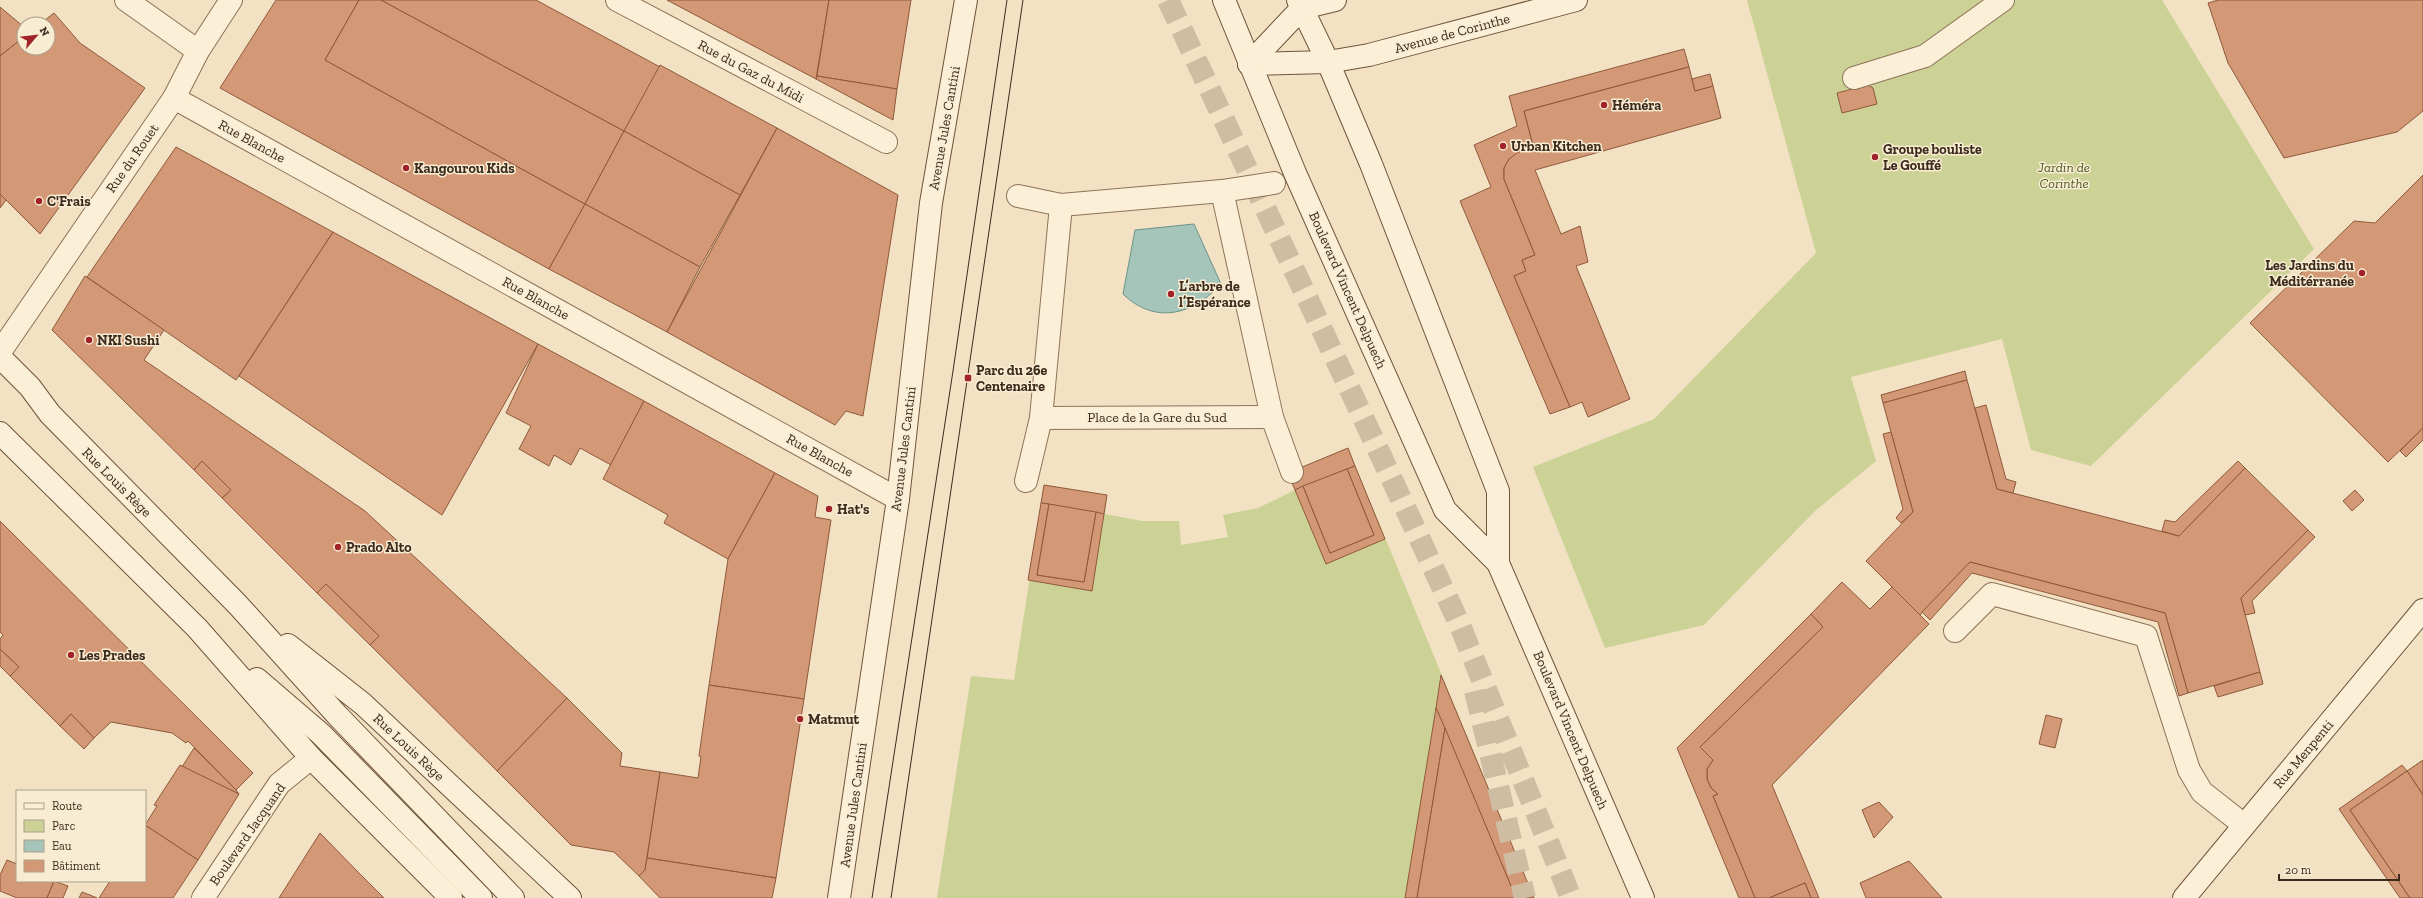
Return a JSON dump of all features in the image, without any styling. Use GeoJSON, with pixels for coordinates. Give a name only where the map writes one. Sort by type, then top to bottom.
{"type":"FeatureCollection","features":[{"type":"Feature","properties":{"kind":"main road"},"geometry":{"type":"LineString","coordinates":[[126,0],[198,51]]}},
{"type":"Feature","properties":{"kind":"main road","name":"Rue du Rouet"},"geometry":{"type":"LineString","coordinates":[[0,352],[174,98],[198,51],[231,0]]}},
{"type":"Feature","properties":{"kind":"main road","name":"Rue du Gaz du Midi"},"geometry":{"type":"LineString","coordinates":[[617,0],[886,142]]}},
{"type":"Feature","properties":{"kind":"main road","name":"Avenue Jules Cantini"},"geometry":{"type":"LineString","coordinates":[[840,898],[898,499],[931,203],[966,0]]}},
{"type":"Feature","properties":{"kind":"main road","name":"Boulevard Vincent Delpuech"},"geometry":{"type":"LineString","coordinates":[[1224,0],[1249,64],[1445,510],[1498,563],[1643,898]]}},
{"type":"Feature","properties":{"kind":"main road"},"geometry":{"type":"LineString","coordinates":[[1249,64],[1300,4],[1335,0]]}},
{"type":"Feature","properties":{"kind":"main road","name":"Avenue de Corinthe"},"geometry":{"type":"LineString","coordinates":[[1328,62],[1369,55],[1576,0]]}},
{"type":"Feature","properties":{"kind":"main road"},"geometry":{"type":"LineString","coordinates":[[1854,78],[1925,56],[2003,0]]}},
{"type":"Feature","properties":{"kind":"main road","name":"Boulevard Vincent Delpuech"},"geometry":{"type":"LineString","coordinates":[[1300,4],[1328,62],[1371,164],[1498,491],[1498,563]]}},
{"type":"Feature","properties":{"kind":"main road"},"geometry":{"type":"LineString","coordinates":[[1249,64],[1328,62]]}},
{"type":"Feature","properties":{"kind":"main road","name":"Rue Blanche"},"geometry":{"type":"LineString","coordinates":[[174,98],[898,499]]}},
{"type":"Feature","properties":{"kind":"main road"},"geometry":{"type":"LineString","coordinates":[[1018,196],[1061,205],[1222,191],[1274,182]]}},
{"type":"Feature","properties":{"kind":"main road"},"geometry":{"type":"LineString","coordinates":[[1222,191],[1272,417],[1292,472]]}},
{"type":"Feature","properties":{"kind":"main road"},"geometry":{"type":"LineString","coordinates":[[1026,481],[1042,418],[1061,205]]}},
{"type":"Feature","properties":{"kind":"main road","name":"Rue Louis Rège"},"geometry":{"type":"LineString","coordinates":[[0,357],[30,387],[50,414],[238,605],[337,715],[513,898]]}},
{"type":"Feature","properties":{"kind":"main road","name":"Place de la Gare du Sud"},"geometry":{"type":"LineString","coordinates":[[1042,418],[1272,417]]}},
{"type":"Feature","properties":{"kind":"main road"},"geometry":{"type":"LineString","coordinates":[[0,433],[197,628],[311,758],[451,898]]}},
{"type":"Feature","properties":{"kind":"main road"},"geometry":{"type":"LineString","coordinates":[[1955,632],[1992,594],[2146,636],[2189,770],[2202,792],[2244,826]]}},
{"type":"Feature","properties":{"kind":"main road","name":"Rue Louis Rège"},"geometry":{"type":"LineString","coordinates":[[238,605],[363,704],[570,898]]}},
{"type":"Feature","properties":{"kind":"main road","name":"Rue Menpenti"},"geometry":{"type":"LineString","coordinates":[[2184,898],[2423,610]]}},
{"type":"Feature","properties":{"kind":"main road"},"geometry":{"type":"LineString","coordinates":[[197,628],[321,734],[481,898]]}},
{"type":"Feature","properties":{"kind":"main road","name":"Boulevard Jacquand"},"geometry":{"type":"LineString","coordinates":[[203,898],[279,784],[311,758]]}},
{"type":"Feature","properties":{"kind":"green space","name":"Jardin de Corinthe"},"geometry":{"type":"Polygon","coordinates":[[[1747,0],[2162,0],[2314,249],[2091,466],[2031,450],[2002,339],[1851,377],[1876,461],[1815,511],[1704,625],[1605,648],[1533,467],[1654,419],[1816,253],[1747,0]]]}},
{"type":"Feature","properties":{"kind":"green space"},"geometry":{"type":"Polygon","coordinates":[[[1348,448],[1534,898],[937,898],[971,676],[1014,680],[1044,485],[1107,495],[1105,514],[1142,521],[1179,521],[1181,545],[1228,537],[1223,515],[1258,508],[1295,490],[1288,473],[1348,448]]]}},
{"type":"Feature","properties":{"kind":"water"},"geometry":{"type":"Polygon","coordinates":[[[1194,224],[1221,284],[1210,295],[1186,309],[1161,313],[1148,310],[1135,304],[1123,294],[1135,230],[1194,224]]]}},
{"type":"Feature","properties":{"kind":"building"},"geometry":{"type":"Polygon","coordinates":[[[276,0],[359,0],[325,60],[585,204],[549,269],[220,88],[276,0]]]}},
{"type":"Feature","properties":{"kind":"building"},"geometry":{"type":"Polygon","coordinates":[[[359,0],[381,0],[624,131],[585,204],[325,60],[359,0]]]}},
{"type":"Feature","properties":{"kind":"building"},"geometry":{"type":"Polygon","coordinates":[[[381,0],[536,0],[660,67],[624,131],[381,0]]]}},
{"type":"Feature","properties":{"kind":"building"},"geometry":{"type":"Polygon","coordinates":[[[667,0],[829,0],[816,79],[797,69],[667,0]]]}},
{"type":"Feature","properties":{"kind":"building"},"geometry":{"type":"Polygon","coordinates":[[[829,0],[911,0],[897,89],[817,76],[829,0]]]}},
{"type":"Feature","properties":{"kind":"building"},"geometry":{"type":"Polygon","coordinates":[[[2218,0],[2423,0],[2423,111],[2397,132],[2284,158],[2228,63],[2208,3],[2218,0]]]}},
{"type":"Feature","properties":{"kind":"building"},"geometry":{"type":"Polygon","coordinates":[[[0,7],[16,20],[16,43],[0,56],[0,7]]]}},
{"type":"Feature","properties":{"kind":"building"},"geometry":{"type":"Polygon","coordinates":[[[54,13],[80,43],[145,88],[40,234],[0,194],[0,56],[16,43],[16,56],[56,56],[56,16],[50,16],[54,13]]]}},
{"type":"Feature","properties":{"kind":"building"},"geometry":{"type":"Polygon","coordinates":[[[1684,49],[1689,67],[1524,111],[1533,145],[1509,159],[1504,168],[1504,179],[1535,255],[1522,260],[1526,271],[1514,276],[1570,407],[1550,414],[1460,201],[1491,187],[1474,145],[1517,126],[1509,96],[1684,49]]]}},
{"type":"Feature","properties":{"kind":"building"},"geometry":{"type":"Polygon","coordinates":[[[660,65],[777,128],[740,195],[624,131],[660,65]]]}},
{"type":"Feature","properties":{"kind":"building"},"geometry":{"type":"Polygon","coordinates":[[[1689,67],[1695,91],[1713,86],[1721,118],[1535,170],[1561,234],[1580,226],[1588,262],[1576,266],[1630,399],[1588,417],[1582,402],[1570,407],[1514,276],[1526,271],[1522,260],[1535,255],[1504,179],[1504,168],[1509,159],[1533,145],[1524,111],[1689,67]]]}},
{"type":"Feature","properties":{"kind":"building"},"geometry":{"type":"Polygon","coordinates":[[[1710,74],[1713,86],[1695,91],[1692,79],[1710,74]]]}},
{"type":"Feature","properties":{"kind":"building"},"geometry":{"type":"Polygon","coordinates":[[[817,76],[897,89],[893,120],[816,79],[817,76]]]}},
{"type":"Feature","properties":{"kind":"building"},"geometry":{"type":"Polygon","coordinates":[[[1868,85],[1873,88],[1877,104],[1842,113],[1837,93],[1868,85]]]}},
{"type":"Feature","properties":{"kind":"building"},"geometry":{"type":"Polygon","coordinates":[[[777,128],[898,195],[863,416],[846,411],[835,425],[667,332],[777,128]]]}},
{"type":"Feature","properties":{"kind":"building"},"geometry":{"type":"Polygon","coordinates":[[[624,131],[740,195],[700,267],[585,204],[624,131]]]}},
{"type":"Feature","properties":{"kind":"building"},"geometry":{"type":"Polygon","coordinates":[[[176,147],[333,232],[236,380],[87,277],[176,147]]]}},
{"type":"Feature","properties":{"kind":"building","name":"Les Jardins du Méditérranée"},"geometry":{"type":"Polygon","coordinates":[[[2423,175],[2423,428],[2388,462],[2250,323],[2354,221],[2375,223],[2423,175]]]}},
{"type":"Feature","properties":{"kind":"building"},"geometry":{"type":"Polygon","coordinates":[[[0,194],[6,200],[0,208],[0,194]]]}},
{"type":"Feature","properties":{"kind":"building"},"geometry":{"type":"Polygon","coordinates":[[[585,204],[700,267],[667,332],[549,269],[585,204]]]}},
{"type":"Feature","properties":{"kind":"building"},"geometry":{"type":"Polygon","coordinates":[[[333,232],[538,344],[442,515],[239,376],[333,232]]]}},
{"type":"Feature","properties":{"kind":"building","name":"Prado Alto"},"geometry":{"type":"Polygon","coordinates":[[[85,276],[164,330],[144,360],[365,511],[567,698],[497,771],[370,645],[379,636],[326,584],[317,593],[222,498],[231,490],[202,461],[194,470],[52,330],[85,276]]]}},
{"type":"Feature","properties":{"kind":"building"},"geometry":{"type":"Polygon","coordinates":[[[538,344],[644,401],[611,465],[580,448],[571,465],[554,455],[549,466],[519,449],[531,426],[506,413],[538,344]]]}},
{"type":"Feature","properties":{"kind":"building"},"geometry":{"type":"Polygon","coordinates":[[[1965,371],[1967,380],[1883,403],[1881,395],[1965,371]]]}},
{"type":"Feature","properties":{"kind":"building"},"geometry":{"type":"Polygon","coordinates":[[[1967,380],[1997,489],[2179,536],[2245,468],[2308,530],[2241,598],[2260,672],[2188,693],[2165,613],[1970,562],[1920,615],[1866,561],[1913,512],[1883,403],[1967,380]]]}},
{"type":"Feature","properties":{"kind":"building"},"geometry":{"type":"Polygon","coordinates":[[[644,401],[775,473],[728,559],[664,523],[668,515],[603,479],[644,401]]]}},
{"type":"Feature","properties":{"kind":"building"},"geometry":{"type":"Polygon","coordinates":[[[1986,405],[2006,479],[2016,482],[2013,493],[1997,489],[1975,408],[1986,405]]]}},
{"type":"Feature","properties":{"kind":"building"},"geometry":{"type":"Polygon","coordinates":[[[2423,428],[2423,440],[2406,457],[2400,451],[2423,428]]]}},
{"type":"Feature","properties":{"kind":"building"},"geometry":{"type":"Polygon","coordinates":[[[1891,432],[1913,512],[1901,523],[1896,518],[1903,509],[1883,434],[1891,432]]]}},
{"type":"Feature","properties":{"kind":"building"},"geometry":{"type":"Polygon","coordinates":[[[1348,448],[1355,466],[1295,490],[1288,473],[1348,448]]]}},
{"type":"Feature","properties":{"kind":"building"},"geometry":{"type":"Polygon","coordinates":[[[202,461],[231,490],[222,498],[194,470],[202,461]]]}},
{"type":"Feature","properties":{"kind":"building"},"geometry":{"type":"Polygon","coordinates":[[[2238,461],[2245,468],[2179,536],[2162,531],[2165,520],[2175,522],[2238,461]]]}},
{"type":"Feature","properties":{"kind":"building"},"geometry":{"type":"Polygon","coordinates":[[[1355,466],[1385,539],[1326,564],[1295,490],[1303,486],[1330,553],[1374,535],[1347,469],[1355,466]]]}},
{"type":"Feature","properties":{"kind":"building"},"geometry":{"type":"Polygon","coordinates":[[[1347,469],[1374,535],[1330,553],[1303,486],[1347,469]]]}},
{"type":"Feature","properties":{"kind":"building"},"geometry":{"type":"Polygon","coordinates":[[[775,473],[818,496],[815,517],[831,520],[804,699],[709,685],[728,559],[775,473]]]}},
{"type":"Feature","properties":{"kind":"building"},"geometry":{"type":"Polygon","coordinates":[[[1044,485],[1107,495],[1104,514],[1041,503],[1044,485]]]}},
{"type":"Feature","properties":{"kind":"building"},"geometry":{"type":"Polygon","coordinates":[[[2355,490],[2364,500],[2352,511],[2343,501],[2355,490]]]}},
{"type":"Feature","properties":{"kind":"building"},"geometry":{"type":"Polygon","coordinates":[[[1041,503],[1049,504],[1037,575],[1084,582],[1096,512],[1104,514],[1092,591],[1028,580],[1041,503]]]}},
{"type":"Feature","properties":{"kind":"building"},"geometry":{"type":"Polygon","coordinates":[[[1049,504],[1096,512],[1084,582],[1037,575],[1049,504]]]}},
{"type":"Feature","properties":{"kind":"building","name":"Les Prades"},"geometry":{"type":"Polygon","coordinates":[[[0,521],[253,773],[236,790],[188,741],[186,743],[172,733],[111,722],[94,738],[71,714],[60,726],[10,676],[19,667],[0,649],[0,639],[3,635],[0,632],[0,521]]]}},
{"type":"Feature","properties":{"kind":"building"},"geometry":{"type":"Polygon","coordinates":[[[2308,530],[2315,537],[2252,601],[2255,613],[2245,615],[2241,598],[2308,530]]]}},
{"type":"Feature","properties":{"kind":"building"},"geometry":{"type":"Polygon","coordinates":[[[1970,562],[2165,613],[2188,693],[2179,696],[2158,622],[1972,573],[1930,620],[1922,612],[1970,562]]]}},
{"type":"Feature","properties":{"kind":"building"},"geometry":{"type":"Polygon","coordinates":[[[1842,582],[1870,609],[1892,587],[1929,624],[1772,785],[1819,898],[1811,898],[1805,883],[1769,898],[1755,898],[1713,796],[1718,794],[1711,788],[1707,779],[1707,769],[1713,760],[1700,747],[1823,627],[1811,614],[1842,582]]]}},
{"type":"Feature","properties":{"kind":"building"},"geometry":{"type":"Polygon","coordinates":[[[326,584],[379,636],[370,645],[317,593],[326,584]]]}},
{"type":"Feature","properties":{"kind":"building"},"geometry":{"type":"Polygon","coordinates":[[[1811,614],[1823,627],[1700,747],[1713,760],[1707,769],[1707,779],[1711,788],[1718,794],[1713,796],[1755,898],[1739,898],[1677,748],[1811,614]]]}},
{"type":"Feature","properties":{"kind":"building"},"geometry":{"type":"Polygon","coordinates":[[[0,649],[19,667],[10,676],[0,666],[0,649]]]}},
{"type":"Feature","properties":{"kind":"building"},"geometry":{"type":"Polygon","coordinates":[[[2260,672],[2263,684],[2218,697],[2214,686],[2260,672]]]}},
{"type":"Feature","properties":{"kind":"building"},"geometry":{"type":"Polygon","coordinates":[[[1441,675],[1534,898],[1516,898],[1436,708],[1441,675]]]}},
{"type":"Feature","properties":{"kind":"building"},"geometry":{"type":"Polygon","coordinates":[[[709,685],[804,699],[776,878],[647,858],[660,772],[698,778],[701,757],[699,756],[709,685]]]}},
{"type":"Feature","properties":{"kind":"building"},"geometry":{"type":"Polygon","coordinates":[[[567,698],[622,753],[620,766],[660,772],[645,870],[639,876],[614,852],[571,845],[497,771],[567,698]]]}},
{"type":"Feature","properties":{"kind":"building"},"geometry":{"type":"Polygon","coordinates":[[[1436,708],[1445,728],[1417,898],[1405,898],[1436,708]]]}},
{"type":"Feature","properties":{"kind":"building"},"geometry":{"type":"Polygon","coordinates":[[[71,714],[94,738],[84,749],[60,726],[71,714]]]}},
{"type":"Feature","properties":{"kind":"building"},"geometry":{"type":"Polygon","coordinates":[[[2046,715],[2062,719],[2055,748],[2039,744],[2046,715]]]}},
{"type":"Feature","properties":{"kind":"building"},"geometry":{"type":"Polygon","coordinates":[[[1445,728],[1516,898],[1417,898],[1445,728]]]}},
{"type":"Feature","properties":{"kind":"building"},"geometry":{"type":"Polygon","coordinates":[[[194,748],[236,790],[239,794],[182,767],[194,748]]]}},
{"type":"Feature","properties":{"kind":"building"},"geometry":{"type":"Polygon","coordinates":[[[2423,760],[2423,795],[2407,771],[2423,760]]]}},
{"type":"Feature","properties":{"kind":"building"},"geometry":{"type":"Polygon","coordinates":[[[180,765],[239,794],[198,860],[146,826],[157,806],[154,805],[180,765]]]}},
{"type":"Feature","properties":{"kind":"building"},"geometry":{"type":"Polygon","coordinates":[[[2402,765],[2407,771],[2350,810],[2410,898],[2400,898],[2339,809],[2402,765]]]}},
{"type":"Feature","properties":{"kind":"building"},"geometry":{"type":"Polygon","coordinates":[[[2407,771],[2423,795],[2423,898],[2410,898],[2350,810],[2407,771]]]}},
{"type":"Feature","properties":{"kind":"building"},"geometry":{"type":"Polygon","coordinates":[[[1879,802],[1893,817],[1874,838],[1862,810],[1879,802]]]}},
{"type":"Feature","properties":{"kind":"building"},"geometry":{"type":"Polygon","coordinates":[[[146,826],[198,860],[173,898],[99,898],[109,882],[146,882],[146,826]]]}},
{"type":"Feature","properties":{"kind":"building"},"geometry":{"type":"Polygon","coordinates":[[[320,833],[357,871],[384,898],[279,898],[320,833]]]}},
{"type":"Feature","properties":{"kind":"building"},"geometry":{"type":"Polygon","coordinates":[[[647,858],[776,878],[772,898],[660,898],[639,876],[645,870],[647,858]]]}},
{"type":"Feature","properties":{"kind":"building"},"geometry":{"type":"Polygon","coordinates":[[[7,860],[16,864],[16,882],[54,882],[47,898],[17,898],[0,891],[0,875],[7,860]]]}},
{"type":"Feature","properties":{"kind":"building"},"geometry":{"type":"Polygon","coordinates":[[[1909,861],[1942,898],[1866,898],[1860,883],[1909,861]]]}},
{"type":"Feature","properties":{"kind":"building"},"geometry":{"type":"Polygon","coordinates":[[[54,882],[68,886],[63,898],[47,898],[54,882]]]}},
{"type":"Feature","properties":{"kind":"building"},"geometry":{"type":"Polygon","coordinates":[[[1805,883],[1811,898],[1769,898],[1805,883]]]}},
{"type":"Feature","properties":{"kind":"building"},"geometry":{"type":"Polygon","coordinates":[[[82,892],[90,895],[97,898],[79,898],[82,892]]]}},
{"type":"Feature","properties":{"kind":"tunnel"},"geometry":{"type":"LineString","coordinates":[[1168,0],[1459,623],[1571,898]]}},
{"type":"Feature","properties":{"kind":"tunnel"},"geometry":{"type":"LineString","coordinates":[[1475,691],[1525,898]]}},
{"type":"Feature","properties":{"kind":"tram line"},"geometry":{"type":"LineString","coordinates":[[872,898],[953,371],[1007,0]]}},
{"type":"Feature","properties":{"kind":"tram line"},"geometry":{"type":"LineString","coordinates":[[891,898],[1023,0]]}},
{"type":"Feature","properties":{"kind":"place","name":"Héméra"},"geometry":{"type":"Point","coordinates":[1604,105]}},
{"type":"Feature","properties":{"kind":"place","name":"Urban Kitchen"},"geometry":{"type":"Point","coordinates":[1503,146]}},
{"type":"Feature","properties":{"kind":"place","name":"Groupe bouliste Le Gouffé"},"geometry":{"type":"Point","coordinates":[1875,157]}},
{"type":"Feature","properties":{"kind":"place","name":"Kangourou Kids"},"geometry":{"type":"Point","coordinates":[406,168]}},
{"type":"Feature","properties":{"kind":"place","name":"C'Frais"},"geometry":{"type":"Point","coordinates":[39,201]}},
{"type":"Feature","properties":{"kind":"place","name":"Les Jardins du Méditérranée"},"geometry":{"type":"Point","coordinates":[2362,273]}},
{"type":"Feature","properties":{"kind":"place","name":"L’arbre de l’Espérance"},"geometry":{"type":"Point","coordinates":[1171,294]}},
{"type":"Feature","properties":{"kind":"place","name":"NKI Sushi"},"geometry":{"type":"Point","coordinates":[89,340]}},
{"type":"Feature","properties":{"kind":"place","name":"Parc du 26e Centenaire"},"geometry":{"type":"Point","coordinates":[968,378]}},
{"type":"Feature","properties":{"kind":"place","name":"Hat's"},"geometry":{"type":"Point","coordinates":[829,509]}},
{"type":"Feature","properties":{"kind":"place","name":"Prado Alto"},"geometry":{"type":"Point","coordinates":[338,547]}},
{"type":"Feature","properties":{"kind":"place","name":"Les Prades"},"geometry":{"type":"Point","coordinates":[71,655]}},
{"type":"Feature","properties":{"kind":"place","name":"Matmut"},"geometry":{"type":"Point","coordinates":[800,719]}}]}
